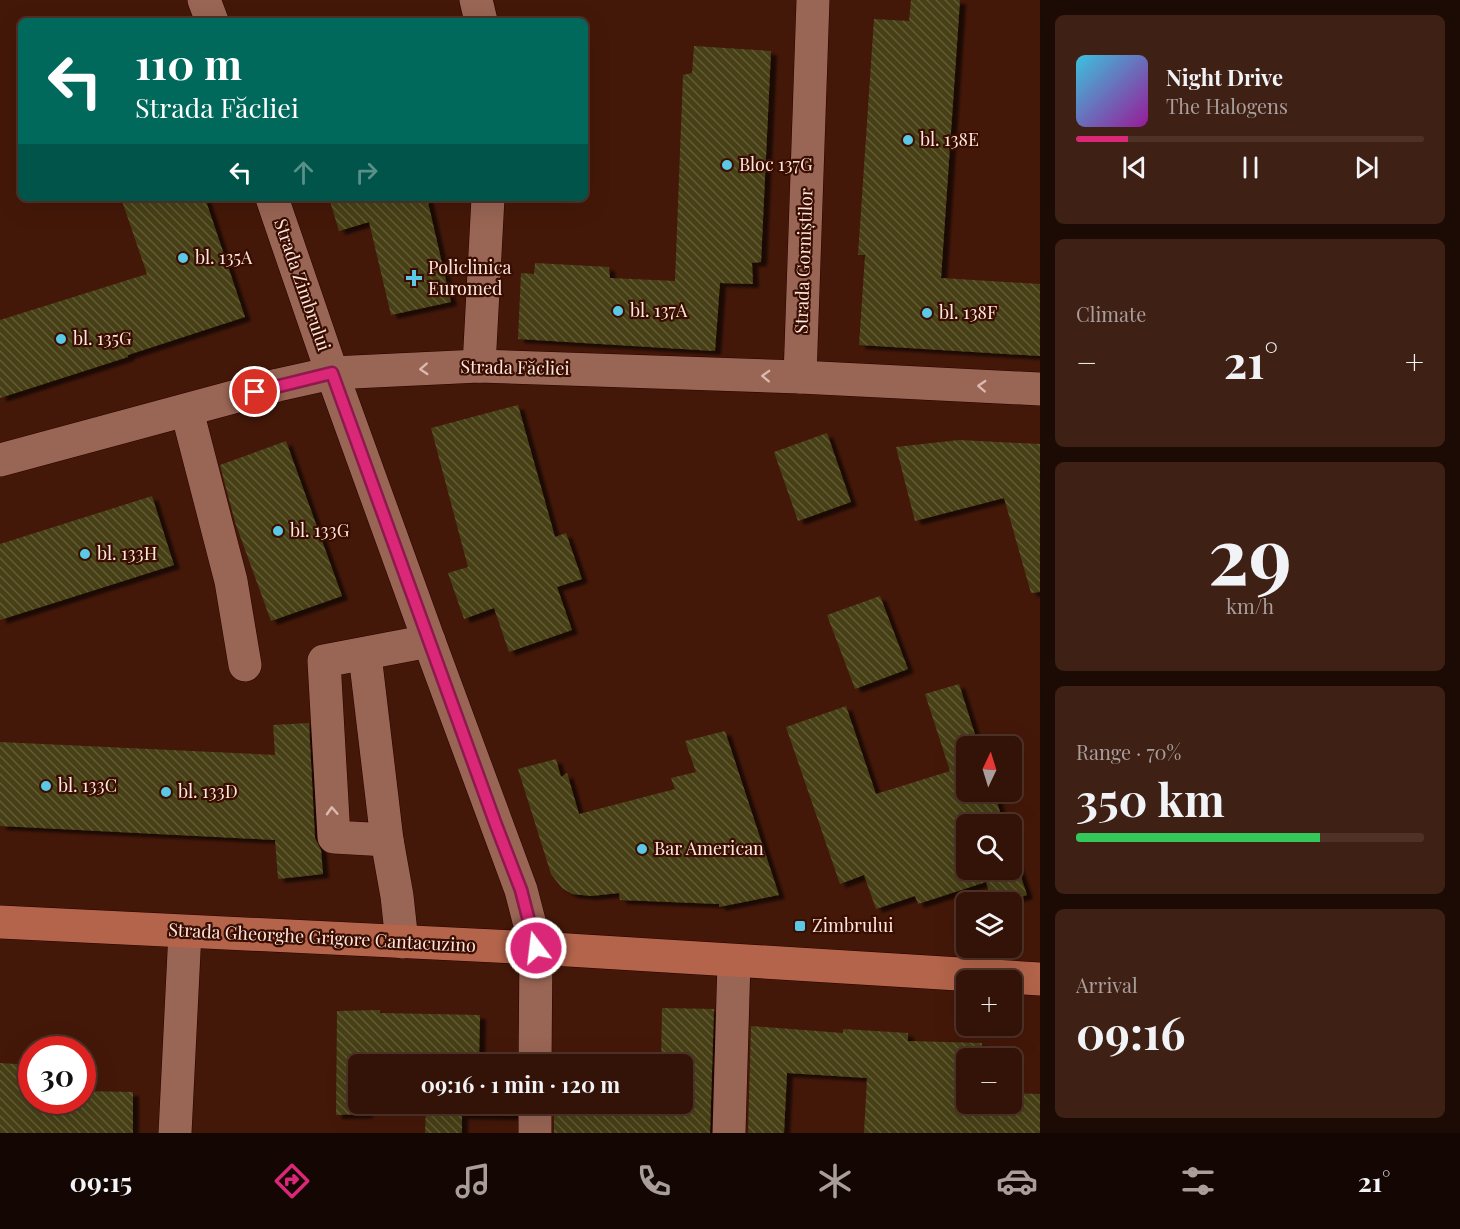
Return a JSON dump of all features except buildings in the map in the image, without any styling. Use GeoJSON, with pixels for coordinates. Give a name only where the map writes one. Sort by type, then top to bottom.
{"type":"FeatureCollection","features":[{"type":"Feature","properties":{"kind":"main road","name":"Strada Gheorghe Grigore Cantacuzino"},"geometry":{"type":"LineString","coordinates":[[0,922],[536,948],[1040,979]]}},
{"type":"Feature","properties":{"kind":"street"},"geometry":{"type":"LineString","coordinates":[[204,0],[211,18]]}},
{"type":"Feature","properties":{"kind":"street"},"geometry":{"type":"LineString","coordinates":[[476,0],[480,18]]}},
{"type":"Feature","properties":{"kind":"street","name":"Strada Gorniștilor"},"geometry":{"type":"LineString","coordinates":[[800,377],[813,0]]}},
{"type":"Feature","properties":{"kind":"street","name":"Strada Zimbrului"},"geometry":{"type":"LineString","coordinates":[[273,201],[332,373],[521,890],[536,948],[535,1054]]}},
{"type":"Feature","properties":{"kind":"street"},"geometry":{"type":"LineString","coordinates":[[479,366],[488,201]]}},
{"type":"Feature","properties":{"kind":"street","name":"Strada Făcliei"},"geometry":{"type":"LineString","coordinates":[[0,460],[278,385],[332,373],[479,366],[800,377],[1040,389]]}},
{"type":"Feature","properties":{"kind":"street"},"geometry":{"type":"LineString","coordinates":[[187,411],[231,580],[245,665]]}},
{"type":"Feature","properties":{"kind":"street"},"geometry":{"type":"LineString","coordinates":[[387,840],[334,837],[324,662],[429,641]]}},
{"type":"Feature","properties":{"kind":"street"},"geometry":{"type":"LineString","coordinates":[[364,655],[402,942]]}},
{"type":"Feature","properties":{"kind":"street"},"geometry":{"type":"LineString","coordinates":[[175,1133],[185,932]]}},
{"type":"Feature","properties":{"kind":"street"},"geometry":{"type":"LineString","coordinates":[[729,1133],[734,961]]}},
{"type":"Feature","properties":{"kind":"street"},"geometry":{"type":"LineString","coordinates":[[535,1114],[535,1133]]}},
{"type":"Feature","properties":{"kind":"place","name":"bl. 138E"},"geometry":{"type":"Point","coordinates":[908,140]}},
{"type":"Feature","properties":{"kind":"place","name":"Bloc 137G"},"geometry":{"type":"Point","coordinates":[727,165]}},
{"type":"Feature","properties":{"kind":"place","name":"bl. 135A"},"geometry":{"type":"Point","coordinates":[183,258]}},
{"type":"Feature","properties":{"kind":"place","name":"Policlinica Euromed"},"geometry":{"type":"Point","coordinates":[414,278]}},
{"type":"Feature","properties":{"kind":"place","name":"bl. 137A"},"geometry":{"type":"Point","coordinates":[618,311]}},
{"type":"Feature","properties":{"kind":"place","name":"bl. 138F"},"geometry":{"type":"Point","coordinates":[927,313]}},
{"type":"Feature","properties":{"kind":"place","name":"bl. 135G"},"geometry":{"type":"Point","coordinates":[61,339]}},
{"type":"Feature","properties":{"kind":"place","name":"bl. 133G"},"geometry":{"type":"Point","coordinates":[278,531]}},
{"type":"Feature","properties":{"kind":"place","name":"bl. 133H"},"geometry":{"type":"Point","coordinates":[85,554]}},
{"type":"Feature","properties":{"kind":"place","name":"bl. 133C"},"geometry":{"type":"Point","coordinates":[46,786]}},
{"type":"Feature","properties":{"kind":"place","name":"bl. 133D"},"geometry":{"type":"Point","coordinates":[166,792]}},
{"type":"Feature","properties":{"kind":"place","name":"Bar American"},"geometry":{"type":"Point","coordinates":[642,849]}},
{"type":"Feature","properties":{"kind":"place","name":"Zimbrului"},"geometry":{"type":"Point","coordinates":[800,926]}},
{"type":"Feature","properties":{"kind":"route"},"geometry":{"type":"LineString","coordinates":[[255,392],[332,373],[521,890],[536,948]]}}]}
